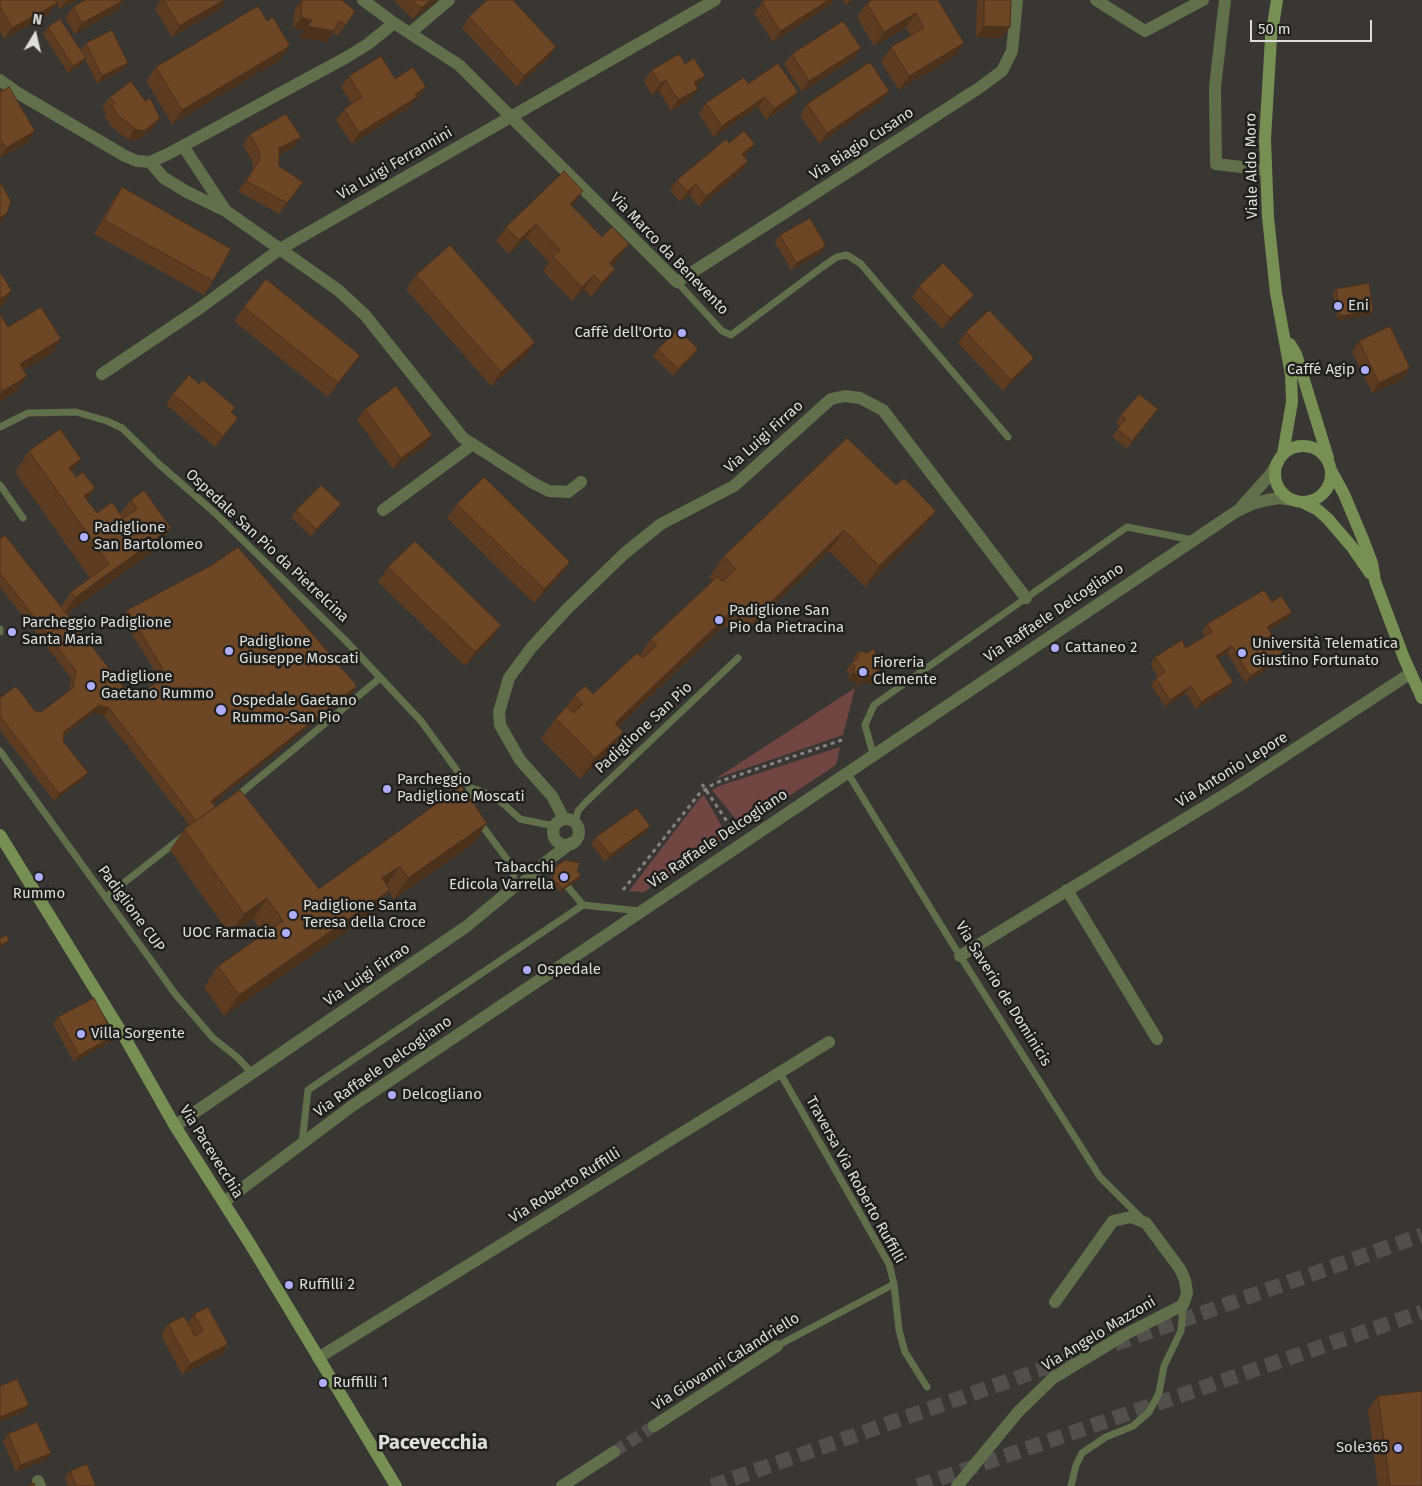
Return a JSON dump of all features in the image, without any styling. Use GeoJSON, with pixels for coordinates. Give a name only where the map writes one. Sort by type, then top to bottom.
{"type":"FeatureCollection","features":[{"type":"Feature","properties":{"kind":"street","name":"Via Marco da Benevento"},"geometry":{"type":"LineString","coordinates":[[363,0],[410,34],[458,65],[676,282]]}},
{"type":"Feature","properties":{"kind":"street"},"geometry":{"type":"LineString","coordinates":[[410,34],[449,0]]}},
{"type":"Feature","properties":{"kind":"street","name":"Via Biagio Cusano"},"geometry":{"type":"LineString","coordinates":[[676,282],[979,88],[1002,71],[1012,51],[1016,0]]}},
{"type":"Feature","properties":{"kind":"street"},"geometry":{"type":"LineString","coordinates":[[1096,0],[1145,31],[1203,0]]}},
{"type":"Feature","properties":{"kind":"street"},"geometry":{"type":"LineString","coordinates":[[1225,0],[1215,86],[1216,164],[1266,170]]}},
{"type":"Feature","properties":{"kind":"street","name":"Viale Aldo Moro"},"geometry":{"type":"LineString","coordinates":[[1277,0],[1271,47],[1265,140],[1266,170],[1268,217],[1276,293],[1291,375],[1292,402],[1280,458],[1275,470],[1276,480],[1279,488],[1285,495],[1318,510],[1340,531],[1375,581]]}},
{"type":"Feature","properties":{"kind":"street","name":"Via Luigi Ferrannini"},"geometry":{"type":"LineString","coordinates":[[102,374],[200,308],[280,248],[708,2]]}},
{"type":"Feature","properties":{"kind":"street"},"geometry":{"type":"LineString","coordinates":[[0,80],[18,93],[125,156],[137,161],[150,162],[354,53],[394,23]]}},
{"type":"Feature","properties":{"kind":"street"},"geometry":{"type":"LineString","coordinates":[[183,146],[226,211]]}},
{"type":"Feature","properties":{"kind":"street"},"geometry":{"type":"LineString","coordinates":[[150,162],[164,178],[187,192],[226,211],[338,290],[365,315],[463,438],[549,491],[568,492],[581,482]]}},
{"type":"Feature","properties":{"kind":"street","name":"Viale Aldo Moro"},"geometry":{"type":"LineString","coordinates":[[1283,331],[1296,354],[1330,467]]}},
{"type":"Feature","properties":{"kind":"street","name":"Via Luigi Firrao"},"geometry":{"type":"LineString","coordinates":[[564,823],[552,796],[520,760],[500,725],[498,712],[509,678],[531,648],[568,608],[625,553],[661,524],[734,486],[831,399],[845,396],[860,398],[883,410],[1026,598]]}},
{"type":"Feature","properties":{"kind":"street"},"geometry":{"type":"LineString","coordinates":[[383,510],[472,444]]}},
{"type":"Feature","properties":{"kind":"street","name":"Viale Aldo Moro"},"geometry":{"type":"LineString","coordinates":[[1280,458],[1290,449],[1299,446],[1317,449],[1324,455],[1344,494],[1362,538],[1372,564],[1375,581],[1422,698]]}},
{"type":"Feature","properties":{"kind":"street","name":"Via Raffaele Delcogliano"},"geometry":{"type":"LineString","coordinates":[[1236,511],[1270,475],[1280,458]]}},
{"type":"Feature","properties":{"kind":"street"},"geometry":{"type":"LineString","coordinates":[[1297,501],[1311,501],[1320,497],[1330,481],[1330,467]]}},
{"type":"Feature","properties":{"kind":"street","name":"Via Raffaele Delcogliano"},"geometry":{"type":"LineString","coordinates":[[224,1202],[352,1106],[1236,511],[1252,504],[1279,498],[1297,501]]}},
{"type":"Feature","properties":{"kind":"street","name":"Via Antonio Lepore"},"geometry":{"type":"LineString","coordinates":[[960,956],[1237,787],[1411,673]]}},
{"type":"Feature","properties":{"kind":"street"},"geometry":{"type":"LineString","coordinates":[[564,823],[577,826],[578,834],[571,843],[562,844],[555,839],[553,831],[564,823]]}},
{"type":"Feature","properties":{"kind":"street","name":"Via Pacevecchia"},"geometry":{"type":"LineString","coordinates":[[0,834],[125,1038],[175,1126],[250,1244],[396,1486]]}},
{"type":"Feature","properties":{"kind":"street","name":"Via Luigi Firrao"},"geometry":{"type":"LineString","coordinates":[[175,1126],[468,926],[514,887],[522,884],[551,862],[571,843]]}},
{"type":"Feature","properties":{"kind":"street"},"geometry":{"type":"LineString","coordinates":[[1067,890],[1158,1039]]}},
{"type":"Feature","properties":{"kind":"street","name":"Via Roberto Ruffilli"},"geometry":{"type":"LineString","coordinates":[[318,1358],[829,1042]]}},
{"type":"Feature","properties":{"kind":"street"},"geometry":{"type":"LineString","coordinates":[[1055,1302],[1112,1221],[1131,1217],[1146,1222]]}},
{"type":"Feature","properties":{"kind":"street","name":"Via Saverio de Dominicis"},"geometry":{"type":"LineString","coordinates":[[1146,1222],[1185,1280],[1187,1293],[1183,1305]]}},
{"type":"Feature","properties":{"kind":"street","name":"Via Angelo Mazzoni"},"geometry":{"type":"LineString","coordinates":[[957,1486],[1018,1412],[1053,1378],[1124,1335],[1183,1305]]}},
{"type":"Feature","properties":{"kind":"street","name":"Via Giovanni Calandriello"},"geometry":{"type":"LineString","coordinates":[[654,1426],[777,1346]]}},
{"type":"Feature","properties":{"kind":"street"},"geometry":{"type":"LineString","coordinates":[[562,1486],[614,1452]]}},
{"type":"Feature","properties":{"kind":"lane","name":"Via Marco da Benevento"},"geometry":{"type":"LineString","coordinates":[[676,282],[722,331],[731,335],[837,256],[848,255],[861,264],[1008,437]]}},
{"type":"Feature","properties":{"kind":"lane","name":"Ospedale San Pio da Pietrelcina"},"geometry":{"type":"LineString","coordinates":[[0,427],[28,413],[76,412],[107,421],[122,428],[214,513],[345,640],[421,721],[469,788],[470,802],[474,815],[509,862],[513,872],[514,887]]}},
{"type":"Feature","properties":{"kind":"lane"},"geometry":{"type":"LineString","coordinates":[[0,485],[23,518]]}},
{"type":"Feature","properties":{"kind":"lane"},"geometry":{"type":"LineString","coordinates":[[873,754],[865,725],[874,705],[1127,527],[1194,540]]}},
{"type":"Feature","properties":{"kind":"lane","name":"Padiglione San Pio"},"geometry":{"type":"LineString","coordinates":[[564,823],[738,658]]}},
{"type":"Feature","properties":{"kind":"lane"},"geometry":{"type":"LineString","coordinates":[[231,801],[380,678]]}},
{"type":"Feature","properties":{"kind":"lane","name":"Padiglione CUP"},"geometry":{"type":"LineString","coordinates":[[0,751],[176,995],[213,1038],[237,1057],[252,1073]]}},
{"type":"Feature","properties":{"kind":"lane","name":"Via Saverio de Dominicis"},"geometry":{"type":"LineString","coordinates":[[847,772],[960,956],[1100,1177],[1146,1222]]}},
{"type":"Feature","properties":{"kind":"lane"},"geometry":{"type":"LineString","coordinates":[[469,788],[488,794],[500,801],[520,819],[564,823]]}},
{"type":"Feature","properties":{"kind":"lane"},"geometry":{"type":"LineString","coordinates":[[106,897],[186,835]]}},
{"type":"Feature","properties":{"kind":"lane"},"geometry":{"type":"LineString","coordinates":[[568,886],[583,905]]}},
{"type":"Feature","properties":{"kind":"lane"},"geometry":{"type":"LineString","coordinates":[[302,1144],[308,1090],[583,905],[641,911]]}},
{"type":"Feature","properties":{"kind":"lane","name":"Traversa Via Roberto Ruffilli"},"geometry":{"type":"LineString","coordinates":[[780,1072],[889,1264],[894,1284],[899,1330],[905,1352],[928,1387]]}},
{"type":"Feature","properties":{"kind":"lane","name":"Via Giovanni Calandriello"},"geometry":{"type":"LineString","coordinates":[[777,1346],[894,1284]]}},
{"type":"Feature","properties":{"kind":"lane"},"geometry":{"type":"LineString","coordinates":[[1071,1486],[1076,1465],[1082,1452],[1106,1437],[1133,1426],[1149,1412],[1159,1393],[1164,1366],[1181,1332],[1183,1305]]}},
{"type":"Feature","properties":{"kind":"path"},"geometry":{"type":"LineString","coordinates":[[623,890],[699,794],[705,789],[715,783],[842,740]]}},
{"type":"Feature","properties":{"kind":"path"},"geometry":{"type":"LineString","coordinates":[[702,784],[735,834]]}},
{"type":"Feature","properties":{"kind":"shaded area"},"geometry":{"type":"Polygon","coordinates":[[[855,688],[843,735],[715,779],[855,688]]]}},
{"type":"Feature","properties":{"kind":"shaded area"},"geometry":{"type":"Polygon","coordinates":[[[840,747],[836,765],[742,827],[712,790],[719,786],[840,747]]]}},
{"type":"Feature","properties":{"kind":"shaded area"},"geometry":{"type":"Polygon","coordinates":[[[704,795],[728,837],[644,892],[629,891],[700,798],[704,795]]]}},
{"type":"Feature","properties":{"kind":"building"},"geometry":{"type":"Polygon","coordinates":[[[0,0],[55,0],[57,3],[12,28],[0,7],[0,0]]]}},
{"type":"Feature","properties":{"kind":"building"},"geometry":{"type":"Polygon","coordinates":[[[85,0],[124,0],[82,23],[73,7],[85,0]]]}},
{"type":"Feature","properties":{"kind":"building"},"geometry":{"type":"Polygon","coordinates":[[[164,0],[224,0],[179,26],[164,0]]]}},
{"type":"Feature","properties":{"kind":"building"},"geometry":{"type":"Polygon","coordinates":[[[302,0],[342,0],[355,11],[346,25],[339,21],[334,31],[307,26],[312,20],[301,17],[302,0]]]}},
{"type":"Feature","properties":{"kind":"building"},"geometry":{"type":"Polygon","coordinates":[[[412,0],[431,0],[421,8],[412,0]]]}},
{"type":"Feature","properties":{"kind":"building"},"geometry":{"type":"Polygon","coordinates":[[[487,0],[513,0],[556,47],[524,76],[469,17],[487,0]]]}},
{"type":"Feature","properties":{"kind":"building"},"geometry":{"type":"Polygon","coordinates":[[[765,0],[829,0],[780,31],[762,2],[765,0]]]}},
{"type":"Feature","properties":{"kind":"building"},"geometry":{"type":"Polygon","coordinates":[[[872,0],[938,0],[964,43],[909,76],[891,47],[924,28],[916,13],[884,32],[867,3],[872,0]]]}},
{"type":"Feature","properties":{"kind":"building"},"geometry":{"type":"Polygon","coordinates":[[[984,0],[1011,0],[1010,27],[984,26],[984,0]]]}},
{"type":"Feature","properties":{"kind":"building"},"geometry":{"type":"Polygon","coordinates":[[[258,6],[267,21],[273,17],[290,46],[182,110],[156,67],[258,6]]]}},
{"type":"Feature","properties":{"kind":"building"},"geometry":{"type":"Polygon","coordinates":[[[60,19],[86,58],[73,66],[48,27],[60,19]]]}},
{"type":"Feature","properties":{"kind":"building"},"geometry":{"type":"Polygon","coordinates":[[[843,21],[861,48],[809,81],[792,54],[843,21]]]}},
{"type":"Feature","properties":{"kind":"building"},"geometry":{"type":"Polygon","coordinates":[[[112,30],[128,63],[102,76],[86,43],[112,30]]]}},
{"type":"Feature","properties":{"kind":"building"},"geometry":{"type":"Polygon","coordinates":[[[679,54],[685,64],[694,58],[705,76],[694,82],[698,89],[678,100],[666,80],[660,84],[652,70],[679,54]]]}},
{"type":"Feature","properties":{"kind":"building"},"geometry":{"type":"Polygon","coordinates":[[[381,56],[395,79],[413,67],[426,87],[415,94],[417,97],[359,133],[344,109],[362,97],[349,76],[381,56]]]}},
{"type":"Feature","properties":{"kind":"building"},"geometry":{"type":"Polygon","coordinates":[[[870,62],[889,91],[827,133],[807,104],[870,62]]]}},
{"type":"Feature","properties":{"kind":"building"},"geometry":{"type":"Polygon","coordinates":[[[778,63],[798,92],[774,109],[765,97],[722,126],[706,103],[744,77],[748,84],[778,63]]]}},
{"type":"Feature","properties":{"kind":"building"},"geometry":{"type":"Polygon","coordinates":[[[131,81],[145,101],[150,98],[160,118],[144,131],[135,129],[120,117],[111,105],[115,103],[110,97],[131,81]]]}},
{"type":"Feature","properties":{"kind":"building"},"geometry":{"type":"Polygon","coordinates":[[[9,87],[35,131],[6,148],[0,139],[0,92],[9,87]]]}},
{"type":"Feature","properties":{"kind":"building"},"geometry":{"type":"Polygon","coordinates":[[[286,114],[301,137],[279,148],[279,166],[303,182],[287,203],[246,181],[259,161],[260,153],[250,134],[286,114]]]}},
{"type":"Feature","properties":{"kind":"building"},"geometry":{"type":"Polygon","coordinates":[[[744,131],[755,144],[742,154],[748,161],[706,196],[696,184],[687,192],[677,180],[726,139],[729,143],[744,131]]]}},
{"type":"Feature","properties":{"kind":"building"},"geometry":{"type":"Polygon","coordinates":[[[564,171],[583,191],[570,204],[602,237],[612,227],[629,244],[609,263],[615,269],[601,283],[594,275],[582,287],[553,257],[560,250],[536,224],[519,240],[506,227],[564,171]]]}},
{"type":"Feature","properties":{"kind":"building"},"geometry":{"type":"Polygon","coordinates":[[[0,182],[11,201],[7,213],[0,218],[0,182]]]}},
{"type":"Feature","properties":{"kind":"building"},"geometry":{"type":"Polygon","coordinates":[[[122,187],[231,249],[213,281],[104,220],[122,187]]]}},
{"type":"Feature","properties":{"kind":"building"},"geometry":{"type":"Polygon","coordinates":[[[810,218],[826,246],[796,263],[780,235],[810,218]]]}},
{"type":"Feature","properties":{"kind":"building"},"geometry":{"type":"Polygon","coordinates":[[[450,245],[535,342],[501,372],[416,275],[450,245]]]}},
{"type":"Feature","properties":{"kind":"building"},"geometry":{"type":"Polygon","coordinates":[[[943,263],[974,295],[950,318],[919,286],[943,263]]]}},
{"type":"Feature","properties":{"kind":"building"},"geometry":{"type":"Polygon","coordinates":[[[0,272],[12,291],[0,299],[0,272]]]}},
{"type":"Feature","properties":{"kind":"building"},"geometry":{"type":"Polygon","coordinates":[[[266,279],[360,355],[338,383],[244,307],[266,279]]]}},
{"type":"Feature","properties":{"kind":"building"},"geometry":{"type":"Polygon","coordinates":[[[1369,283],[1373,311],[1340,316],[1336,289],[1369,283]]]}},
{"type":"Feature","properties":{"kind":"building"},"geometry":{"type":"Polygon","coordinates":[[[41,307],[61,339],[20,364],[27,376],[3,391],[0,386],[0,314],[8,327],[41,307]]]}},
{"type":"Feature","properties":{"kind":"building"},"geometry":{"type":"Polygon","coordinates":[[[989,310],[1034,358],[1011,380],[966,332],[989,310]]]}},
{"type":"Feature","properties":{"kind":"building"},"geometry":{"type":"Polygon","coordinates":[[[1390,326],[1410,368],[1379,383],[1359,341],[1390,326]]]}},
{"type":"Feature","properties":{"kind":"building"},"geometry":{"type":"Polygon","coordinates":[[[678,329],[698,349],[678,369],[658,349],[678,329]]]}},
{"type":"Feature","properties":{"kind":"building"},"geometry":{"type":"Polygon","coordinates":[[[189,375],[199,384],[203,380],[235,407],[231,412],[238,418],[223,436],[173,394],[189,375]]]}},
{"type":"Feature","properties":{"kind":"building"},"geometry":{"type":"Polygon","coordinates":[[[396,386],[432,435],[401,458],[365,409],[396,386]]]}},
{"type":"Feature","properties":{"kind":"building"},"geometry":{"type":"Polygon","coordinates":[[[1139,394],[1158,409],[1132,441],[1117,429],[1126,419],[1121,415],[1139,394]]]}},
{"type":"Feature","properties":{"kind":"building"},"geometry":{"type":"Polygon","coordinates":[[[60,429],[81,459],[69,468],[76,477],[83,472],[95,488],[84,496],[97,513],[112,502],[123,518],[137,509],[131,500],[144,490],[171,528],[76,597],[71,592],[109,564],[29,451],[60,429]]]}},
{"type":"Feature","properties":{"kind":"building","name":"Padiglione San Pio da Pietracina"},"geometry":{"type":"Polygon","coordinates":[[[847,438],[896,485],[904,478],[936,511],[879,566],[844,530],[760,613],[750,602],[744,608],[739,604],[615,723],[623,732],[595,758],[556,718],[567,706],[573,713],[583,704],[575,695],[585,686],[593,694],[637,653],[643,658],[657,645],[651,639],[717,577],[723,582],[736,569],[724,556],[847,438]]]}},
{"type":"Feature","properties":{"kind":"building"},"geometry":{"type":"Polygon","coordinates":[[[484,477],[570,562],[544,589],[457,504],[484,477]]]}},
{"type":"Feature","properties":{"kind":"building"},"geometry":{"type":"Polygon","coordinates":[[[321,485],[341,504],[316,529],[296,510],[321,485]]]}},
{"type":"Feature","properties":{"kind":"building","name":"Padiglione Giuseppe Moscati"},"geometry":{"type":"Polygon","coordinates":[[[5,535],[132,698],[167,676],[127,610],[212,565],[238,547],[357,686],[211,801],[215,807],[196,821],[109,708],[99,705],[64,732],[63,741],[88,773],[59,794],[0,716],[0,698],[16,686],[35,711],[41,712],[73,688],[76,671],[0,573],[0,539],[5,535]]]}},
{"type":"Feature","properties":{"kind":"building"},"geometry":{"type":"Polygon","coordinates":[[[415,541],[501,625],[475,652],[388,567],[415,541]]]}},
{"type":"Feature","properties":{"kind":"building"},"geometry":{"type":"Polygon","coordinates":[[[1264,590],[1272,602],[1281,596],[1292,612],[1267,627],[1284,655],[1250,676],[1232,646],[1216,656],[1233,682],[1201,702],[1191,686],[1170,700],[1156,678],[1165,672],[1155,657],[1182,640],[1186,648],[1212,632],[1207,624],[1264,590]]]}},
{"type":"Feature","properties":{"kind":"building","name":"Fioreria Clemente"},"geometry":{"type":"Polygon","coordinates":[[[873,649],[876,654],[881,655],[881,660],[884,664],[878,668],[877,677],[868,675],[860,681],[862,676],[853,673],[855,666],[851,663],[858,659],[859,651],[868,653],[873,649]]]}},
{"type":"Feature","properties":{"kind":"building","name":"Padiglione Santa Teresa della Croce"},"geometry":{"type":"Polygon","coordinates":[[[461,786],[487,823],[408,878],[400,866],[382,878],[390,890],[239,995],[218,966],[283,921],[267,898],[244,914],[184,829],[240,790],[319,889],[461,786]]]}},
{"type":"Feature","properties":{"kind":"building"},"geometry":{"type":"Polygon","coordinates":[[[637,808],[650,826],[610,855],[596,837],[637,808]]]}},
{"type":"Feature","properties":{"kind":"building","name":"Tabacchi Edicola Varrella"},"geometry":{"type":"Polygon","coordinates":[[[565,860],[580,863],[577,871],[581,875],[562,889],[558,883],[552,883],[554,868],[565,860]]]}},
{"type":"Feature","properties":{"kind":"building"},"geometry":{"type":"Polygon","coordinates":[[[7,935],[9,941],[0,945],[0,938],[7,935]]]}},
{"type":"Feature","properties":{"kind":"building","name":"Villa Sorgente"},"geometry":{"type":"Polygon","coordinates":[[[94,998],[114,1036],[79,1055],[58,1017],[94,998]]]}},
{"type":"Feature","properties":{"kind":"building"},"geometry":{"type":"Polygon","coordinates":[[[208,1307],[228,1344],[190,1364],[168,1324],[184,1316],[195,1336],[203,1331],[194,1314],[208,1307]]]}},
{"type":"Feature","properties":{"kind":"building"},"geometry":{"type":"Polygon","coordinates":[[[17,1379],[29,1405],[0,1417],[0,1386],[17,1379]]]}},
{"type":"Feature","properties":{"kind":"building","name":"Sole365"},"geometry":{"type":"Polygon","coordinates":[[[1422,1391],[1422,1486],[1390,1486],[1378,1396],[1422,1391]]]}},
{"type":"Feature","properties":{"kind":"building"},"geometry":{"type":"Polygon","coordinates":[[[37,1422],[51,1453],[21,1465],[8,1434],[37,1422]]]}},
{"type":"Feature","properties":{"kind":"building"},"geometry":{"type":"Polygon","coordinates":[[[87,1464],[96,1486],[76,1486],[70,1471],[87,1464]]]}},
{"type":"Feature","properties":{"kind":"tunnel"},"geometry":{"type":"LineString","coordinates":[[1115,1344],[1422,1235]]}},
{"type":"Feature","properties":{"kind":"tunnel"},"geometry":{"type":"LineString","coordinates":[[918,1486],[1422,1312]]}},
{"type":"Feature","properties":{"kind":"tunnel"},"geometry":{"type":"LineString","coordinates":[[712,1486],[1093,1351]]}},
{"type":"Feature","properties":{"kind":"tunnel"},"geometry":{"type":"LineString","coordinates":[[614,1452],[654,1426]]}},
{"type":"Feature","properties":{"kind":"place","name":"Eni"},"geometry":{"type":"Point","coordinates":[1338,306]}},
{"type":"Feature","properties":{"kind":"place","name":"Caffè dell'Orto"},"geometry":{"type":"Point","coordinates":[682,333]}},
{"type":"Feature","properties":{"kind":"place","name":"Caffé Agip"},"geometry":{"type":"Point","coordinates":[1365,370]}},
{"type":"Feature","properties":{"kind":"place","name":"Padiglione San Bartolomeo"},"geometry":{"type":"Point","coordinates":[84,537]}},
{"type":"Feature","properties":{"kind":"place","name":"Padiglione San Pio da Pietracina"},"geometry":{"type":"Point","coordinates":[719,620]}},
{"type":"Feature","properties":{"kind":"place","name":"Parcheggio Padiglione Santa Maria"},"geometry":{"type":"Point","coordinates":[12,632]}},
{"type":"Feature","properties":{"kind":"place","name":"Cattaneo 2"},"geometry":{"type":"Point","coordinates":[1055,648]}},
{"type":"Feature","properties":{"kind":"place","name":"Padiglione Giuseppe Moscati"},"geometry":{"type":"Point","coordinates":[229,651]}},
{"type":"Feature","properties":{"kind":"place","name":"Università Telematica Giustino Fortunato"},"geometry":{"type":"Point","coordinates":[1242,653]}},
{"type":"Feature","properties":{"kind":"place","name":"Fioreria Clemente"},"geometry":{"type":"Point","coordinates":[863,672]}},
{"type":"Feature","properties":{"kind":"place","name":"Padiglione Gaetano Rummo"},"geometry":{"type":"Point","coordinates":[91,686]}},
{"type":"Feature","properties":{"kind":"place","name":"Ospedale Gaetano Rummo-San Pio"},"geometry":{"type":"Point","coordinates":[221,710]}},
{"type":"Feature","properties":{"kind":"place","name":"Parcheggio Padiglione Moscati"},"geometry":{"type":"Point","coordinates":[387,789]}},
{"type":"Feature","properties":{"kind":"place","name":"Rummo"},"geometry":{"type":"Point","coordinates":[39,877]}},
{"type":"Feature","properties":{"kind":"place","name":"Tabacchi Edicola Varrella"},"geometry":{"type":"Point","coordinates":[564,877]}},
{"type":"Feature","properties":{"kind":"place","name":"Padiglione Santa Teresa della Croce"},"geometry":{"type":"Point","coordinates":[293,915]}},
{"type":"Feature","properties":{"kind":"place","name":"UOC Farmacia"},"geometry":{"type":"Point","coordinates":[286,933]}},
{"type":"Feature","properties":{"kind":"place","name":"Ospedale"},"geometry":{"type":"Point","coordinates":[527,970]}},
{"type":"Feature","properties":{"kind":"place","name":"Villa Sorgente"},"geometry":{"type":"Point","coordinates":[81,1034]}},
{"type":"Feature","properties":{"kind":"place","name":"Delcogliano"},"geometry":{"type":"Point","coordinates":[392,1095]}},
{"type":"Feature","properties":{"kind":"place","name":"Ruffilli 2"},"geometry":{"type":"Point","coordinates":[289,1285]}},
{"type":"Feature","properties":{"kind":"place","name":"Ruffilli 1"},"geometry":{"type":"Point","coordinates":[323,1383]}},
{"type":"Feature","properties":{"kind":"place","name":"Sole365"},"geometry":{"type":"Point","coordinates":[1398,1448]}},
{"type":"Feature","properties":{"kind":"district","name":"Pacevecchia"},"geometry":{"type":"Point","coordinates":[433,1443]}}]}
